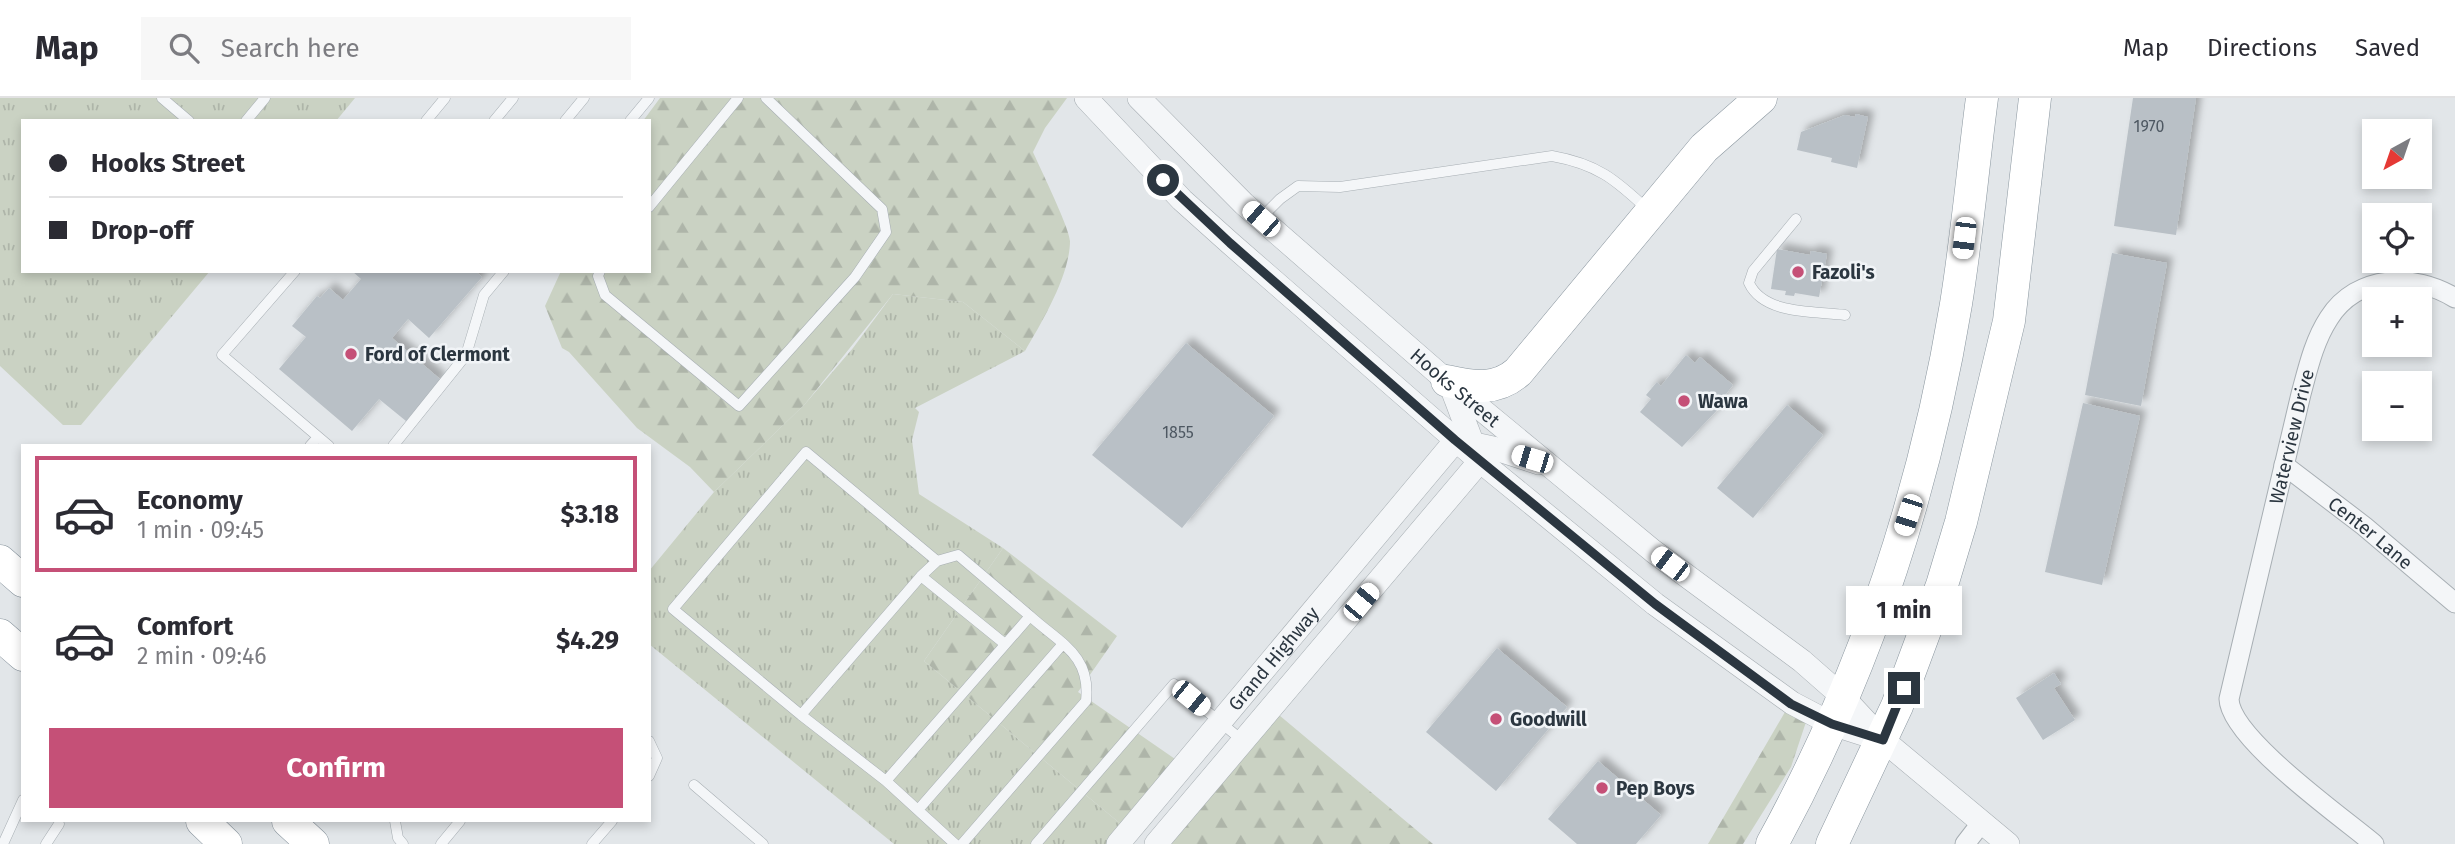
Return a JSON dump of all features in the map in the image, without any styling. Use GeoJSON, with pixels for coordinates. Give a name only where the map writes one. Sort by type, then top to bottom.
{"type":"FeatureCollection","features":[{"type":"Feature","properties":{"kind":"highway"},"geometry":{"type":"LineString","coordinates":[[1447,381],[1484,387],[1508,381],[1720,132],[1761,98]]}},
{"type":"Feature","properties":{"kind":"highway"},"geometry":{"type":"LineString","coordinates":[[1772,844],[1837,710],[1891,568],[1923,461],[1956,303],[1982,98]]}},
{"type":"Feature","properties":{"kind":"highway"},"geometry":{"type":"LineString","coordinates":[[1832,844],[1883,740],[1942,585],[1983,438],[2009,321],[2035,98]]}},
{"type":"Feature","properties":{"kind":"highway"},"geometry":{"type":"LineString","coordinates":[[0,561],[21,579]]}},
{"type":"Feature","properties":{"kind":"highway"},"geometry":{"type":"LineString","coordinates":[[203,822],[226,844]]}},
{"type":"Feature","properties":{"kind":"highway"},"geometry":{"type":"LineString","coordinates":[[289,822],[313,844]]}},
{"type":"Feature","properties":{"kind":"street","name":"Hooks Street"},"geometry":{"type":"LineString","coordinates":[[1086,98],[1182,200],[1469,448],[1655,604],[1791,704],[1837,710]]}},
{"type":"Feature","properties":{"kind":"street","name":"Hooks Street"},"geometry":{"type":"LineString","coordinates":[[1139,98],[1261,219],[1447,381],[1653,551],[1802,661],[1837,710],[1883,740],[2008,844]]}},
{"type":"Feature","properties":{"kind":"street","name":"Waterview Drive"},"geometry":{"type":"LineString","coordinates":[[2374,844],[2265,753],[2233,718],[2229,699],[2312,354],[2328,319],[2350,296],[2379,283],[2407,281],[2455,298]]}},
{"type":"Feature","properties":{"kind":"street"},"geometry":{"type":"LineString","coordinates":[[1447,381],[1456,394],[1469,448],[1532,459],[1565,477]]}},
{"type":"Feature","properties":{"kind":"street","name":"Grand Highway"},"geometry":{"type":"LineString","coordinates":[[1118,844],[1220,722],[1469,448]]}},
{"type":"Feature","properties":{"kind":"street","name":"Grand Highway"},"geometry":{"type":"LineString","coordinates":[[1156,844],[1243,741],[1469,448]]}},
{"type":"Feature","properties":{"kind":"street","name":"Center Lane"},"geometry":{"type":"LineString","coordinates":[[2284,465],[2364,526],[2455,603]]}},
{"type":"Feature","properties":{"kind":"street"},"geometry":{"type":"LineString","coordinates":[[1965,844],[1982,822]]}},
{"type":"Feature","properties":{"kind":"lane"},"geometry":{"type":"LineString","coordinates":[[162,98],[187,119]]}},
{"type":"Feature","properties":{"kind":"lane"},"geometry":{"type":"LineString","coordinates":[[248,119],[265,98]]}},
{"type":"Feature","properties":{"kind":"lane"},"geometry":{"type":"LineString","coordinates":[[428,119],[446,98]]}},
{"type":"Feature","properties":{"kind":"lane"},"geometry":{"type":"LineString","coordinates":[[496,119],[513,98]]}},
{"type":"Feature","properties":{"kind":"lane"},"geometry":{"type":"LineString","coordinates":[[567,119],[584,98]]}},
{"type":"Feature","properties":{"kind":"lane"},"geometry":{"type":"LineString","coordinates":[[632,119],[649,98]]}},
{"type":"Feature","properties":{"kind":"lane"},"geometry":{"type":"LineString","coordinates":[[651,205],[738,98]]}},
{"type":"Feature","properties":{"kind":"lane"},"geometry":{"type":"LineString","coordinates":[[599,273],[605,295],[739,406],[855,277],[887,232],[882,209],[766,98]]}},
{"type":"Feature","properties":{"kind":"lane"},"geometry":{"type":"LineString","coordinates":[[1261,219],[1280,199],[1298,186],[1340,187],[1552,156],[1581,161],[1605,172],[1651,213]]}},
{"type":"Feature","properties":{"kind":"lane"},"geometry":{"type":"LineString","coordinates":[[1796,219],[1753,271],[1749,283],[1753,293],[1763,302],[1783,307],[1845,315]]}},
{"type":"Feature","properties":{"kind":"lane"},"geometry":{"type":"LineString","coordinates":[[293,273],[222,355],[327,444]]}},
{"type":"Feature","properties":{"kind":"lane"},"geometry":{"type":"LineString","coordinates":[[395,444],[466,355],[484,295],[502,273]]}},
{"type":"Feature","properties":{"kind":"lane"},"geometry":{"type":"LineString","coordinates":[[312,444],[318,437]]}},
{"type":"Feature","properties":{"kind":"lane"},"geometry":{"type":"LineString","coordinates":[[937,561],[806,452],[673,609],[886,781],[955,844]]}},
{"type":"Feature","properties":{"kind":"lane"},"geometry":{"type":"LineString","coordinates":[[801,715],[921,576],[937,561],[958,555],[1062,645],[1086,671],[1086,701],[962,844]]}},
{"type":"Feature","properties":{"kind":"lane"},"geometry":{"type":"LineString","coordinates":[[921,576],[1005,645]]}},
{"type":"Feature","properties":{"kind":"lane"},"geometry":{"type":"LineString","coordinates":[[886,781],[1030,617]]}},
{"type":"Feature","properties":{"kind":"lane"},"geometry":{"type":"LineString","coordinates":[[918,810],[1062,645]]}},
{"type":"Feature","properties":{"kind":"lane"},"geometry":{"type":"LineString","coordinates":[[1036,844],[1174,684],[1243,741]]}},
{"type":"Feature","properties":{"kind":"lane"},"geometry":{"type":"LineString","coordinates":[[651,745],[657,758],[651,772]]}},
{"type":"Feature","properties":{"kind":"lane"},"geometry":{"type":"LineString","coordinates":[[694,785],[763,844]]}},
{"type":"Feature","properties":{"kind":"lane"},"geometry":{"type":"LineString","coordinates":[[3,844],[21,804]]}},
{"type":"Feature","properties":{"kind":"lane"},"geometry":{"type":"LineString","coordinates":[[395,822],[398,838],[403,844]]}},
{"type":"Feature","properties":{"kind":"lane"},"geometry":{"type":"LineString","coordinates":[[442,844],[459,822]]}},
{"type":"Feature","properties":{"kind":"lane"},"geometry":{"type":"LineString","coordinates":[[592,844],[610,822]]}},
{"type":"Feature","properties":{"kind":"lane"},"geometry":{"type":"LineString","coordinates":[[46,844],[59,824]]}},
{"type":"Feature","properties":{"kind":"green space"},"geometry":{"type":"Polygon","coordinates":[[[0,98],[355,98],[338,119],[21,119],[21,273],[208,273],[81,425],[63,425],[0,366],[0,98]]]}},
{"type":"Feature","properties":{"kind":"green space"},"geometry":{"type":"Polygon","coordinates":[[[660,98],[1067,98],[1045,128],[1033,152],[1069,234],[1069,254],[1054,298],[1025,351],[963,302],[893,294],[805,404],[714,492],[690,467],[637,428],[569,352],[562,348],[545,306],[560,273],[651,273],[651,119],[644,119],[660,98]]]}},
{"type":"Feature","properties":{"kind":"green space"},"geometry":{"type":"Polygon","coordinates":[[[893,294],[963,302],[1025,351],[915,408],[919,412],[912,440],[919,494],[1003,548],[924,661],[1122,825],[1106,844],[894,844],[651,646],[651,569],[714,492],[805,404],[853,348],[893,294]]]}},
{"type":"Feature","properties":{"kind":"green space"},"geometry":{"type":"Polygon","coordinates":[[[1003,548],[1117,636],[1078,692],[1178,761],[1122,825],[924,661],[1003,548]]]}},
{"type":"Feature","properties":{"kind":"green space"},"geometry":{"type":"Polygon","coordinates":[[[1785,712],[1806,722],[1791,767],[1743,844],[1708,844],[1785,712]]]}},
{"type":"Feature","properties":{"kind":"green space"},"geometry":{"type":"Polygon","coordinates":[[[1279,715],[1433,844],[1170,844],[1279,715]]]}},
{"type":"Feature","properties":{"kind":"building"},"geometry":{"type":"Polygon","coordinates":[[[2133,98],[2196,98],[2176,235],[2114,226],[2133,98]]]}},
{"type":"Feature","properties":{"kind":"building"},"geometry":{"type":"Polygon","coordinates":[[[1856,114],[1868,117],[1857,168],[1831,162],[1832,158],[1797,150],[1801,132],[1845,115],[1855,117],[1856,114]]]}},
{"type":"Feature","properties":{"kind":"building","name":"Fazoli's"},"geometry":{"type":"Polygon","coordinates":[[[1777,249],[1810,255],[1811,251],[1827,254],[1819,297],[1795,293],[1794,296],[1785,295],[1786,291],[1771,289],[1777,249]]]}},
{"type":"Feature","properties":{"kind":"building"},"geometry":{"type":"Polygon","coordinates":[[[2112,253],[2167,263],[2141,406],[2085,395],[2112,253]]]}},
{"type":"Feature","properties":{"kind":"building","name":"Ford of Clermont"},"geometry":{"type":"Polygon","coordinates":[[[354,273],[477,273],[482,277],[429,338],[408,319],[392,338],[441,380],[406,421],[379,399],[352,431],[279,369],[306,337],[292,326],[317,296],[320,298],[329,288],[343,300],[361,279],[354,273]]]}},
{"type":"Feature","properties":{"kind":"building"},"geometry":{"type":"Polygon","coordinates":[[[1186,343],[1274,416],[1182,528],[1092,455],[1186,343]]]}},
{"type":"Feature","properties":{"kind":"building","name":"Wawa"},"geometry":{"type":"Polygon","coordinates":[[[1686,355],[1695,363],[1700,357],[1733,385],[1718,404],[1721,406],[1682,447],[1640,412],[1651,399],[1646,395],[1657,382],[1661,386],[1686,355]]]}},
{"type":"Feature","properties":{"kind":"building"},"geometry":{"type":"Polygon","coordinates":[[[2083,403],[2140,416],[2102,585],[2045,572],[2083,403]]]}},
{"type":"Feature","properties":{"kind":"building"},"geometry":{"type":"Polygon","coordinates":[[[1787,405],[1823,435],[1753,518],[1717,488],[1787,405]]]}},
{"type":"Feature","properties":{"kind":"building","name":"Goodwill"},"geometry":{"type":"Polygon","coordinates":[[[1497,648],[1567,707],[1496,791],[1426,732],[1497,648]]]}},
{"type":"Feature","properties":{"kind":"building"},"geometry":{"type":"Polygon","coordinates":[[[2054,673],[2061,684],[2054,688],[2075,720],[2043,740],[2016,698],[2054,673]]]}},
{"type":"Feature","properties":{"kind":"building","name":"Pep Boys"},"geometry":{"type":"Polygon","coordinates":[[[1598,761],[1661,815],[1636,844],[1577,844],[1548,819],[1598,761]]]}},
{"type":"Feature","properties":{"kind":"place","name":"Fazoli's"},"geometry":{"type":"Point","coordinates":[1798,272]}},
{"type":"Feature","properties":{"kind":"place","name":"Ford of Clermont"},"geometry":{"type":"Point","coordinates":[351,354]}},
{"type":"Feature","properties":{"kind":"place","name":"Wawa"},"geometry":{"type":"Point","coordinates":[1684,401]}},
{"type":"Feature","properties":{"kind":"place","name":"Goodwill"},"geometry":{"type":"Point","coordinates":[1496,719]}},
{"type":"Feature","properties":{"kind":"place","name":"Pep Boys"},"geometry":{"type":"Point","coordinates":[1602,788]}},
{"type":"Feature","properties":{"kind":"route"},"geometry":{"type":"LineString","coordinates":[[1163,180],[1230,243],[1480,461],[1655,604],[1791,704],[1832,724],[1883,740],[1904,688]]}}]}
